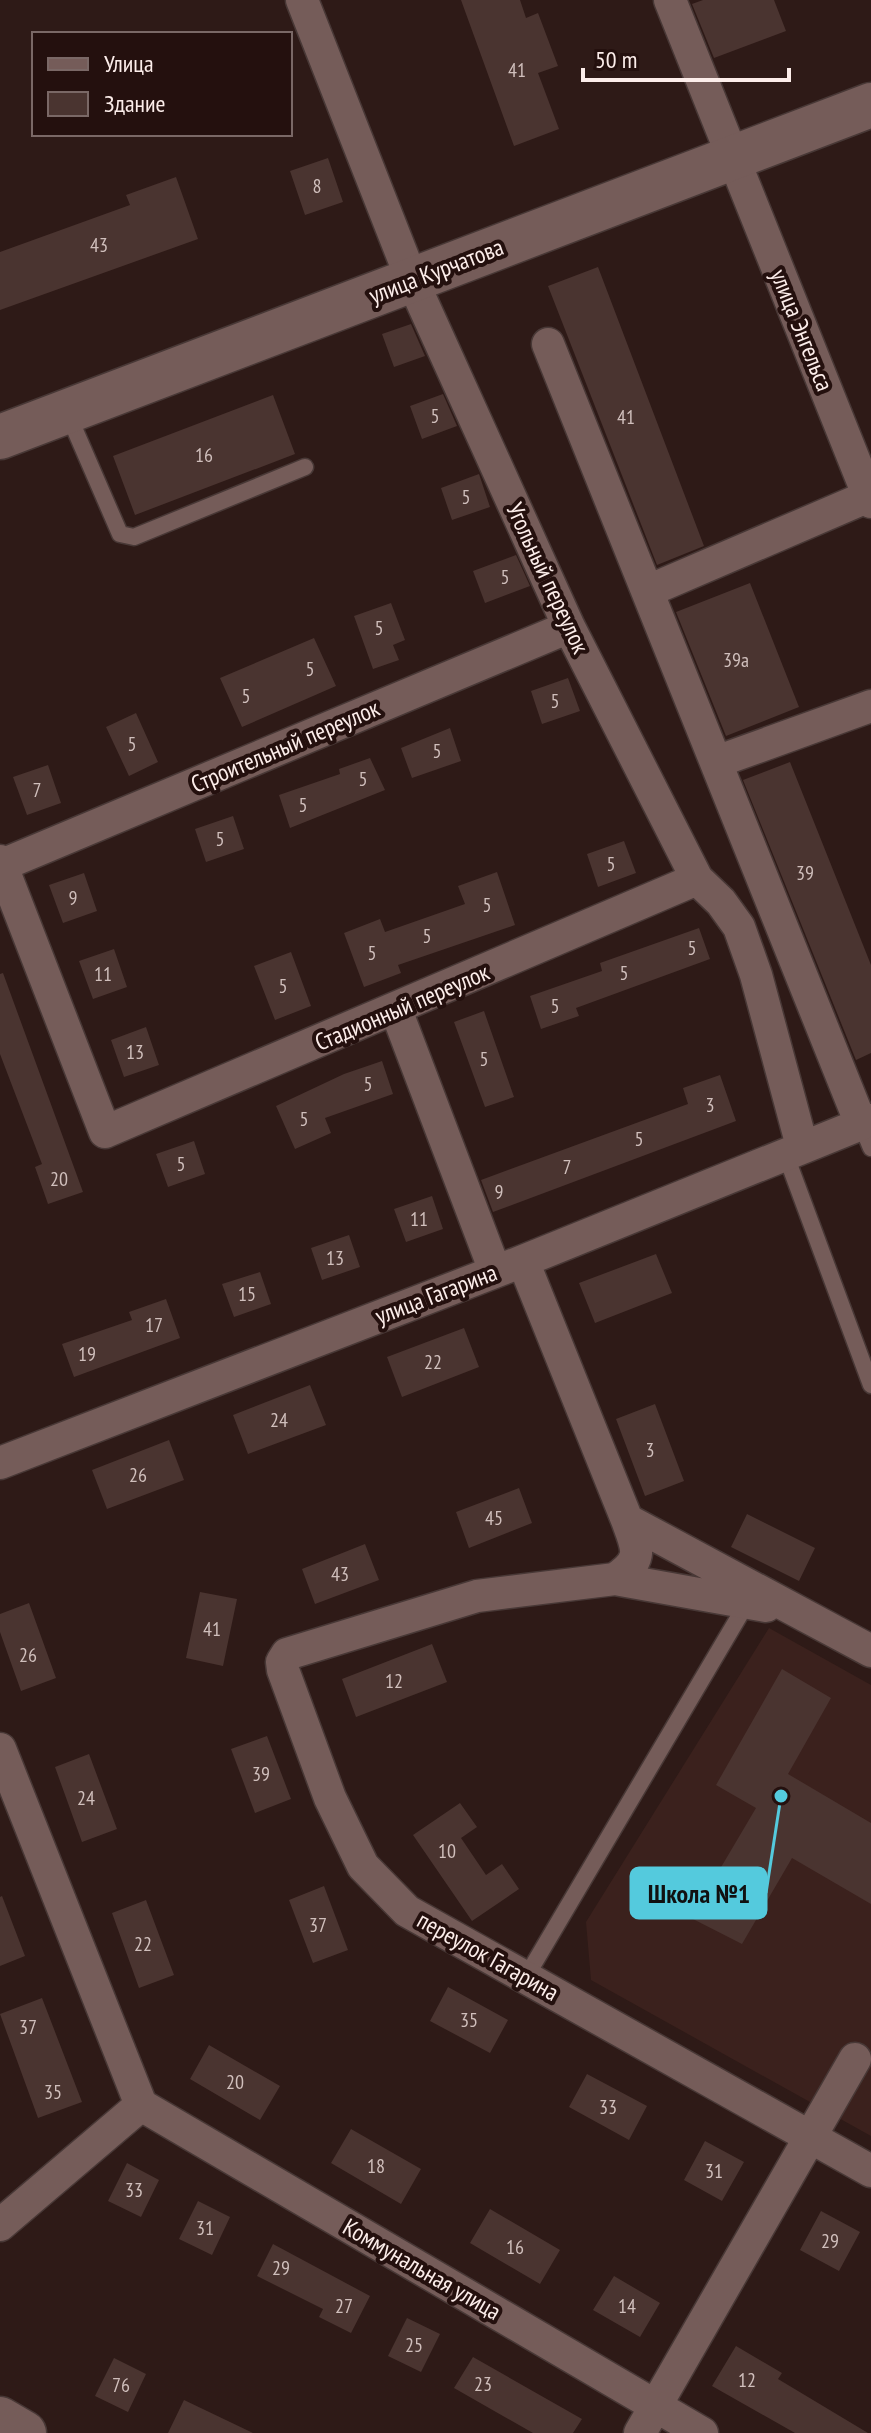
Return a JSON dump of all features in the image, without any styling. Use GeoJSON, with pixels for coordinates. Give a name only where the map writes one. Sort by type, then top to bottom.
{"type":"FeatureCollection","features":[{"type":"Feature","properties":{"kind":"street","name":"Угольный переулок"},"geometry":{"type":"LineString","coordinates":[[302,0],[412,280],[569,627],[697,879],[721,902],[739,927],[756,975],[794,1150]]}},
{"type":"Feature","properties":{"kind":"street","name":"улица Энгельса"},"geometry":{"type":"LineString","coordinates":[[670,0],[870,499]]}},
{"type":"Feature","properties":{"kind":"street","name":"улица Курчатова"},"geometry":{"type":"LineString","coordinates":[[0,437],[68,414],[871,105]]}},
{"type":"Feature","properties":{"kind":"street"},"geometry":{"type":"LineString","coordinates":[[548,344],[868,1131]]}},
{"type":"Feature","properties":{"kind":"street"},"geometry":{"type":"LineString","coordinates":[[648,591],[870,499]]}},
{"type":"Feature","properties":{"kind":"street","name":"Строительный переулок"},"geometry":{"type":"LineString","coordinates":[[1,863],[569,627]]}},
{"type":"Feature","properties":{"kind":"street"},"geometry":{"type":"LineString","coordinates":[[716,762],[871,706]]}},
{"type":"Feature","properties":{"kind":"street","name":"Стадионный переулок"},"geometry":{"type":"LineString","coordinates":[[1,863],[105,1132],[697,879]]}},
{"type":"Feature","properties":{"kind":"street"},"geometry":{"type":"LineString","coordinates":[[396,1010],[509,1266],[627,1520],[637,1548],[636,1559],[631,1568],[615,1579]]}},
{"type":"Feature","properties":{"kind":"street","name":"улица Гагарина"},"geometry":{"type":"LineString","coordinates":[[0,1463],[509,1266],[794,1150],[868,1131]]}},
{"type":"Feature","properties":{"kind":"street"},"geometry":{"type":"LineString","coordinates":[[627,1520],[871,1651]]}},
{"type":"Feature","properties":{"kind":"street"},"geometry":{"type":"LineString","coordinates":[[615,1579],[793,1611]]}},
{"type":"Feature","properties":{"kind":"street","name":"переулок Гагарина"},"geometry":{"type":"LineString","coordinates":[[615,1579],[477,1596],[287,1654],[282,1662],[283,1670],[330,1798],[363,1866],[407,1911],[871,2171]]}},
{"type":"Feature","properties":{"kind":"street"},"geometry":{"type":"LineString","coordinates":[[0,1749],[141,2105],[0,2225]]}},
{"type":"Feature","properties":{"kind":"street"},"geometry":{"type":"LineString","coordinates":[[648,2419],[855,2059]]}},
{"type":"Feature","properties":{"kind":"street","name":"Коммунальная улица"},"geometry":{"type":"LineString","coordinates":[[141,2105],[648,2419],[702,2433]]}},
{"type":"Feature","properties":{"kind":"street"},"geometry":{"type":"LineString","coordinates":[[0,2419],[24,2433]]}},
{"type":"Feature","properties":{"kind":"lane"},"geometry":{"type":"LineString","coordinates":[[68,414],[120,534],[134,537],[305,467]]}},
{"type":"Feature","properties":{"kind":"lane"},"geometry":{"type":"LineString","coordinates":[[794,1150],[871,1385]]}},
{"type":"Feature","properties":{"kind":"lane"},"geometry":{"type":"LineString","coordinates":[[526,1977],[747,1603]]}},
{"type":"Feature","properties":{"kind":"shaded area"},"geometry":{"type":"Polygon","coordinates":[[[769,1628],[871,1685],[871,2136],[591,1980],[586,1922],[769,1628]]]}},
{"type":"Feature","properties":{"kind":"building"},"geometry":{"type":"Polygon","coordinates":[[[461,0],[520,0],[526,18],[538,13],[558,66],[538,73],[559,129],[514,146],[461,0]]]}},
{"type":"Feature","properties":{"kind":"building"},"geometry":{"type":"Polygon","coordinates":[[[703,0],[774,0],[786,31],[714,58],[692,4],[703,0]]]}},
{"type":"Feature","properties":{"kind":"building"},"geometry":{"type":"Polygon","coordinates":[[[328,158],[343,202],[305,215],[290,171],[328,158]]]}},
{"type":"Feature","properties":{"kind":"building"},"geometry":{"type":"Polygon","coordinates":[[[176,177],[198,239],[0,310],[0,252],[130,205],[126,195],[176,177]]]}},
{"type":"Feature","properties":{"kind":"building"},"geometry":{"type":"Polygon","coordinates":[[[598,267],[704,546],[657,565],[548,286],[598,267]]]}},
{"type":"Feature","properties":{"kind":"building"},"geometry":{"type":"Polygon","coordinates":[[[411,324],[425,356],[394,367],[382,334],[411,324]]]}},
{"type":"Feature","properties":{"kind":"building"},"geometry":{"type":"Polygon","coordinates":[[[443,394],[457,426],[422,439],[410,406],[443,394]]]}},
{"type":"Feature","properties":{"kind":"building"},"geometry":{"type":"Polygon","coordinates":[[[273,395],[295,454],[135,515],[113,456],[273,395]]]}},
{"type":"Feature","properties":{"kind":"building"},"geometry":{"type":"Polygon","coordinates":[[[479,474],[490,507],[452,520],[441,488],[479,474]]]}},
{"type":"Feature","properties":{"kind":"building"},"geometry":{"type":"Polygon","coordinates":[[[516,555],[530,586],[485,603],[473,571],[516,555]]]}},
{"type":"Feature","properties":{"kind":"building"},"geometry":{"type":"Polygon","coordinates":[[[750,583],[799,707],[726,736],[676,612],[750,583]]]}},
{"type":"Feature","properties":{"kind":"building"},"geometry":{"type":"Polygon","coordinates":[[[391,603],[405,640],[393,645],[399,660],[373,669],[354,616],[391,603]]]}},
{"type":"Feature","properties":{"kind":"building"},"geometry":{"type":"Polygon","coordinates":[[[314,638],[336,686],[242,727],[220,678],[314,638]]]}},
{"type":"Feature","properties":{"kind":"building"},"geometry":{"type":"Polygon","coordinates":[[[568,678],[580,711],[542,724],[531,691],[568,678]]]}},
{"type":"Feature","properties":{"kind":"building"},"geometry":{"type":"Polygon","coordinates":[[[136,713],[158,762],[129,776],[106,727],[136,713]]]}},
{"type":"Feature","properties":{"kind":"building"},"geometry":{"type":"Polygon","coordinates":[[[450,728],[461,761],[412,778],[401,748],[450,728]]]}},
{"type":"Feature","properties":{"kind":"building"},"geometry":{"type":"Polygon","coordinates":[[[370,758],[385,790],[290,828],[279,795],[340,774],[339,769],[370,758]]]}},
{"type":"Feature","properties":{"kind":"building"},"geometry":{"type":"Polygon","coordinates":[[[790,762],[871,965],[871,1053],[856,1060],[743,780],[790,762]]]}},
{"type":"Feature","properties":{"kind":"building"},"geometry":{"type":"Polygon","coordinates":[[[48,765],[61,803],[27,815],[13,777],[48,765]]]}},
{"type":"Feature","properties":{"kind":"building"},"geometry":{"type":"Polygon","coordinates":[[[233,816],[244,849],[206,862],[195,829],[233,816]]]}},
{"type":"Feature","properties":{"kind":"building"},"geometry":{"type":"Polygon","coordinates":[[[624,841],[636,873],[598,887],[587,854],[624,841]]]}},
{"type":"Feature","properties":{"kind":"building"},"geometry":{"type":"Polygon","coordinates":[[[497,872],[515,925],[398,965],[401,973],[364,987],[344,933],[380,919],[385,932],[465,904],[458,886],[497,872]]]}},
{"type":"Feature","properties":{"kind":"building"},"geometry":{"type":"Polygon","coordinates":[[[84,873],[97,911],[63,923],[49,885],[84,873]]]}},
{"type":"Feature","properties":{"kind":"building"},"geometry":{"type":"Polygon","coordinates":[[[699,928],[710,959],[576,1008],[579,1016],[541,1029],[530,996],[602,971],[600,963],[699,928]]]}},
{"type":"Feature","properties":{"kind":"building"},"geometry":{"type":"Polygon","coordinates":[[[114,949],[127,987],[93,999],[79,961],[114,949]]]}},
{"type":"Feature","properties":{"kind":"building"},"geometry":{"type":"Polygon","coordinates":[[[291,952],[311,1006],[275,1020],[254,966],[291,952]]]}},
{"type":"Feature","properties":{"kind":"building"},"geometry":{"type":"Polygon","coordinates":[[[3,973],[83,1192],[48,1204],[35,1167],[42,1164],[0,1054],[0,974],[3,973]]]}},
{"type":"Feature","properties":{"kind":"building"},"geometry":{"type":"Polygon","coordinates":[[[484,1011],[514,1097],[485,1107],[454,1022],[484,1011]]]}},
{"type":"Feature","properties":{"kind":"building"},"geometry":{"type":"Polygon","coordinates":[[[146,1027],[159,1065],[124,1077],[111,1040],[146,1027]]]}},
{"type":"Feature","properties":{"kind":"building"},"geometry":{"type":"Polygon","coordinates":[[[382,1061],[393,1094],[325,1118],[331,1133],[295,1149],[276,1106],[344,1074],[382,1061]]]}},
{"type":"Feature","properties":{"kind":"building"},"geometry":{"type":"Polygon","coordinates":[[[720,1075],[736,1121],[493,1212],[481,1180],[688,1104],[683,1088],[720,1075]]]}},
{"type":"Feature","properties":{"kind":"building"},"geometry":{"type":"Polygon","coordinates":[[[194,1141],[205,1174],[168,1187],[156,1154],[194,1141]]]}},
{"type":"Feature","properties":{"kind":"building"},"geometry":{"type":"Polygon","coordinates":[[[432,1196],[443,1229],[406,1242],[394,1209],[432,1196]]]}},
{"type":"Feature","properties":{"kind":"building"},"geometry":{"type":"Polygon","coordinates":[[[349,1235],[360,1267],[322,1280],[311,1248],[349,1235]]]}},
{"type":"Feature","properties":{"kind":"building"},"geometry":{"type":"Polygon","coordinates":[[[656,1254],[672,1293],[595,1323],[579,1283],[656,1254]]]}},
{"type":"Feature","properties":{"kind":"building"},"geometry":{"type":"Polygon","coordinates":[[[260,1272],[271,1304],[234,1317],[222,1284],[260,1272]]]}},
{"type":"Feature","properties":{"kind":"building"},"geometry":{"type":"Polygon","coordinates":[[[166,1299],[180,1338],[74,1377],[62,1344],[132,1320],[129,1312],[166,1299]]]}},
{"type":"Feature","properties":{"kind":"building"},"geometry":{"type":"Polygon","coordinates":[[[464,1328],[479,1367],[402,1397],[387,1357],[464,1328]]]}},
{"type":"Feature","properties":{"kind":"building"},"geometry":{"type":"Polygon","coordinates":[[[310,1385],[326,1425],[248,1454],[233,1415],[310,1385]]]}},
{"type":"Feature","properties":{"kind":"building"},"geometry":{"type":"Polygon","coordinates":[[[655,1404],[684,1481],[645,1496],[616,1419],[655,1404]]]}},
{"type":"Feature","properties":{"kind":"building"},"geometry":{"type":"Polygon","coordinates":[[[169,1440],[184,1480],[107,1509],[92,1470],[169,1440]]]}},
{"type":"Feature","properties":{"kind":"building"},"geometry":{"type":"Polygon","coordinates":[[[519,1488],[532,1523],[469,1548],[456,1512],[519,1488]]]}},
{"type":"Feature","properties":{"kind":"building"},"geometry":{"type":"Polygon","coordinates":[[[747,1514],[815,1548],[799,1581],[731,1547],[747,1514]]]}},
{"type":"Feature","properties":{"kind":"building"},"geometry":{"type":"Polygon","coordinates":[[[365,1544],[379,1580],[315,1604],[302,1569],[365,1544]]]}},
{"type":"Feature","properties":{"kind":"building"},"geometry":{"type":"Polygon","coordinates":[[[200,1592],[237,1599],[223,1666],[186,1658],[200,1592]]]}},
{"type":"Feature","properties":{"kind":"building"},"geometry":{"type":"Polygon","coordinates":[[[29,1603],[56,1678],[21,1691],[0,1632],[0,1614],[29,1603]]]}},
{"type":"Feature","properties":{"kind":"building"},"geometry":{"type":"Polygon","coordinates":[[[432,1644],[447,1682],[356,1717],[342,1679],[432,1644]]]}},
{"type":"Feature","properties":{"kind":"building"},"geometry":{"type":"Polygon","coordinates":[[[782,1669],[831,1698],[788,1774],[871,1823],[871,1904],[792,1858],[742,1944],[691,1918],[756,1808],[716,1785],[782,1669]]]}},
{"type":"Feature","properties":{"kind":"building"},"geometry":{"type":"Polygon","coordinates":[[[267,1736],[291,1799],[255,1813],[231,1749],[267,1736]]]}},
{"type":"Feature","properties":{"kind":"building"},"geometry":{"type":"Polygon","coordinates":[[[89,1754],[117,1829],[82,1842],[55,1767],[89,1754]]]}},
{"type":"Feature","properties":{"kind":"building"},"geometry":{"type":"Polygon","coordinates":[[[460,1803],[477,1827],[461,1838],[486,1875],[502,1864],[519,1889],[472,1921],[413,1835],[460,1803]]]}},
{"type":"Feature","properties":{"kind":"building"},"geometry":{"type":"Polygon","coordinates":[[[324,1886],[348,1950],[313,1963],[289,1900],[324,1886]]]}},
{"type":"Feature","properties":{"kind":"building"},"geometry":{"type":"Polygon","coordinates":[[[0,1897],[25,1956],[0,1966],[0,1897]]]}},
{"type":"Feature","properties":{"kind":"building"},"geometry":{"type":"Polygon","coordinates":[[[146,1900],[174,1975],[139,1988],[112,1913],[146,1900]]]}},
{"type":"Feature","properties":{"kind":"building"},"geometry":{"type":"Polygon","coordinates":[[[448,1987],[508,2020],[490,2053],[430,2021],[448,1987]]]}},
{"type":"Feature","properties":{"kind":"building"},"geometry":{"type":"Polygon","coordinates":[[[42,1998],[82,2102],[38,2118],[0,2014],[42,1998]]]}},
{"type":"Feature","properties":{"kind":"building"},"geometry":{"type":"Polygon","coordinates":[[[209,2045],[280,2086],[260,2120],[190,2079],[209,2045]]]}},
{"type":"Feature","properties":{"kind":"building"},"geometry":{"type":"Polygon","coordinates":[[[587,2074],[647,2106],[629,2140],[569,2107],[587,2074]]]}},
{"type":"Feature","properties":{"kind":"building"},"geometry":{"type":"Polygon","coordinates":[[[351,2129],[421,2169],[401,2204],[331,2163],[351,2129]]]}},
{"type":"Feature","properties":{"kind":"building"},"geometry":{"type":"Polygon","coordinates":[[[705,2141],[744,2162],[722,2201],[684,2180],[705,2141]]]}},
{"type":"Feature","properties":{"kind":"building"},"geometry":{"type":"Polygon","coordinates":[[[127,2163],[159,2180],[141,2217],[108,2201],[127,2163]]]}},
{"type":"Feature","properties":{"kind":"building"},"geometry":{"type":"Polygon","coordinates":[[[198,2201],[230,2217],[212,2255],[179,2239],[198,2201]]]}},
{"type":"Feature","properties":{"kind":"building"},"geometry":{"type":"Polygon","coordinates":[[[490,2209],[560,2250],[540,2284],[470,2243],[490,2209]]]}},
{"type":"Feature","properties":{"kind":"building"},"geometry":{"type":"Polygon","coordinates":[[[821,2211],[860,2232],[839,2271],[800,2250],[821,2211]]]}},
{"type":"Feature","properties":{"kind":"building"},"geometry":{"type":"Polygon","coordinates":[[[273,2244],[370,2296],[351,2333],[319,2317],[323,2309],[257,2276],[273,2244]]]}},
{"type":"Feature","properties":{"kind":"building"},"geometry":{"type":"Polygon","coordinates":[[[614,2276],[660,2303],[640,2337],[593,2310],[614,2276]]]}},
{"type":"Feature","properties":{"kind":"building"},"geometry":{"type":"Polygon","coordinates":[[[407,2318],[440,2334],[421,2372],[388,2356],[407,2318]]]}},
{"type":"Feature","properties":{"kind":"building"},"geometry":{"type":"Polygon","coordinates":[[[736,2346],[782,2373],[778,2379],[868,2433],[795,2433],[712,2386],[736,2346]]]}},
{"type":"Feature","properties":{"kind":"building"},"geometry":{"type":"Polygon","coordinates":[[[473,2357],[582,2419],[573,2433],[533,2433],[454,2388],[473,2357]]]}},
{"type":"Feature","properties":{"kind":"building"},"geometry":{"type":"Polygon","coordinates":[[[114,2358],[146,2374],[128,2412],[95,2396],[114,2358]]]}},
{"type":"Feature","properties":{"kind":"building"},"geometry":{"type":"Polygon","coordinates":[[[184,2400],[253,2433],[168,2433],[184,2400]]]}},
{"type":"Feature","properties":{"kind":"place","name":"Школа №1"},"geometry":{"type":"Point","coordinates":[781,1796]}}]}
